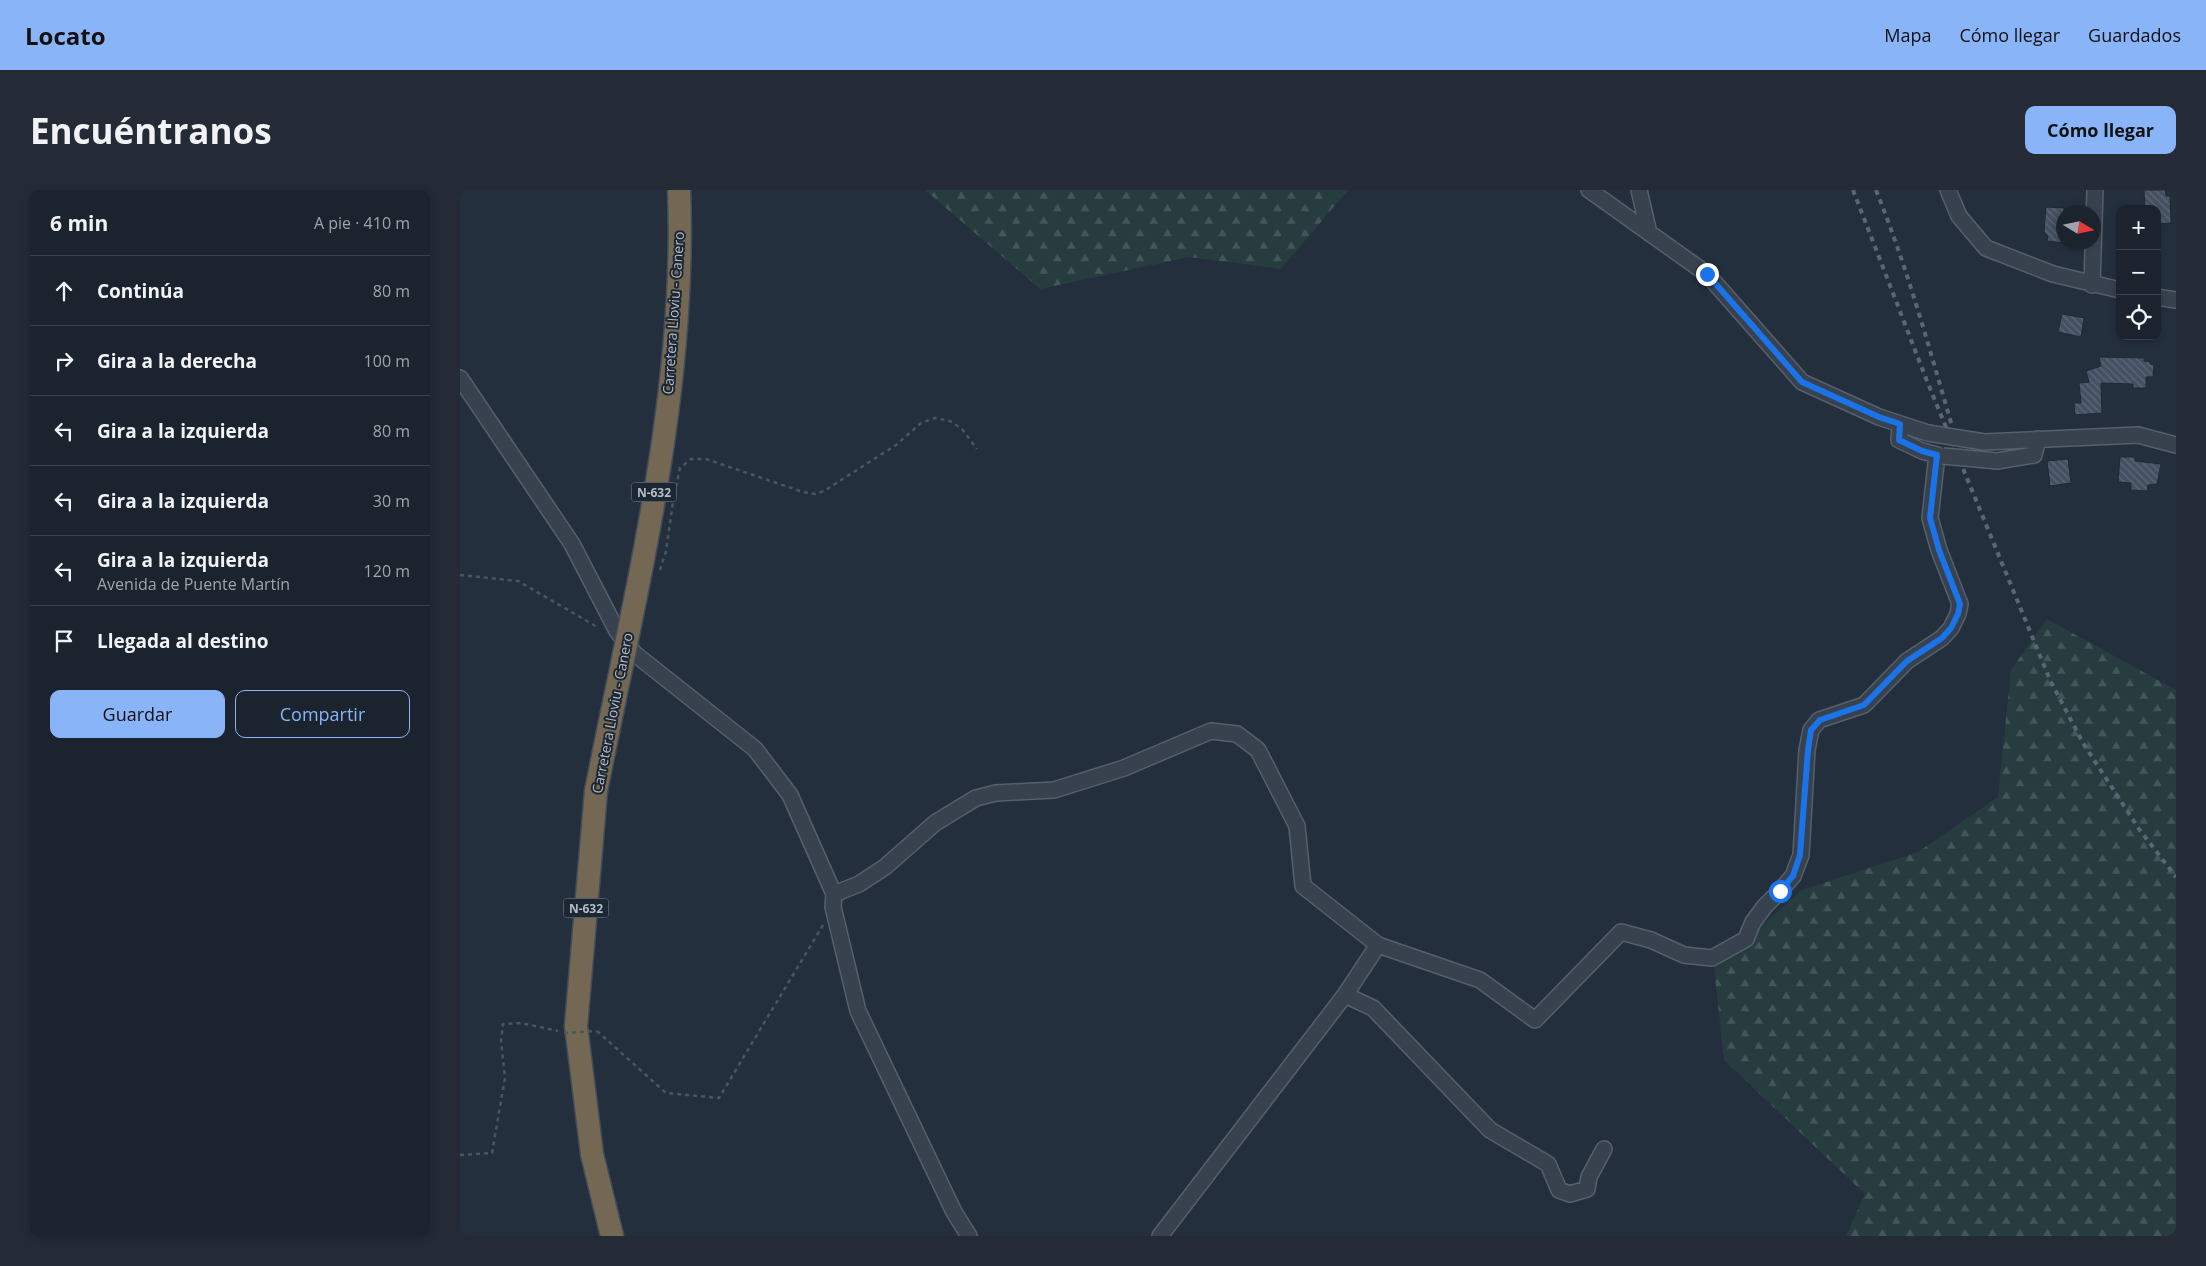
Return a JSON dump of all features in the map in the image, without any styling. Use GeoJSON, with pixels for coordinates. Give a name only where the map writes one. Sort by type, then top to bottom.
{"type":"FeatureCollection","features":[{"type":"Feature","properties":{"kind":"highway","name":"Carretera Lloviu - Canero"},"geometry":{"type":"LineString","coordinates":[[612,1236],[592,1154],[576,1026],[596,791],[662,448],[673,358],[678,278],[679,190]]}},
{"type":"Feature","properties":{"kind":"street"},"geometry":{"type":"LineString","coordinates":[[1589,190],[1707,274],[1802,382],[1879,417],[1928,433],[1984,442],[2138,435],[2176,445]]}},
{"type":"Feature","properties":{"kind":"street"},"geometry":{"type":"LineString","coordinates":[[1639,190],[1649,233]]}},
{"type":"Feature","properties":{"kind":"street"},"geometry":{"type":"LineString","coordinates":[[1948,190],[1959,216],[1986,248],[2054,274],[2092,285],[2116,289]]}},
{"type":"Feature","properties":{"kind":"street"},"geometry":{"type":"LineString","coordinates":[[2092,285],[2095,190]]}},
{"type":"Feature","properties":{"kind":"street"},"geometry":{"type":"LineString","coordinates":[[2161,298],[2176,300]]}},
{"type":"Feature","properties":{"kind":"street"},"geometry":{"type":"LineString","coordinates":[[460,378],[572,544],[617,631],[634,654],[755,749],[790,795],[834,901],[858,1011],[954,1212],[969,1236]]}},
{"type":"Feature","properties":{"kind":"street"},"geometry":{"type":"LineString","coordinates":[[1900,424],[1899,440],[1922,451],[1940,456],[1996,461],[2034,454],[2038,439]]}},
{"type":"Feature","properties":{"kind":"street"},"geometry":{"type":"LineString","coordinates":[[834,901],[885,868],[935,823],[976,798],[996,793],[1054,790],[1124,768],[1211,731],[1237,734],[1258,750],[1297,826],[1303,886],[1378,945],[1480,980],[1536,1020],[1621,932],[1651,940],[1684,955],[1712,958],[1746,939],[1753,922],[1793,876],[1800,855],[1811,730],[1820,720],[1864,705],[1907,661],[1942,638],[1951,628],[1958,614],[1960,604],[1939,550],[1930,518],[1940,456]]}},
{"type":"Feature","properties":{"kind":"street"},"geometry":{"type":"LineString","coordinates":[[1160,1236],[1345,995],[1378,945]]}},
{"type":"Feature","properties":{"kind":"street"},"geometry":{"type":"LineString","coordinates":[[1345,995],[1373,1008],[1490,1130],[1548,1164],[1559,1190],[1570,1194],[1587,1189],[1589,1177],[1604,1149]]}},
{"type":"Feature","properties":{"kind":"path"},"geometry":{"type":"LineString","coordinates":[[675,491],[680,468],[691,458],[706,459],[803,492],[815,494],[896,445],[921,423],[935,418],[950,420],[962,430],[978,449]]}},
{"type":"Feature","properties":{"kind":"path"},"geometry":{"type":"LineString","coordinates":[[659,574],[666,551],[673,500]]}},
{"type":"Feature","properties":{"kind":"path"},"geometry":{"type":"LineString","coordinates":[[460,575],[518,581],[607,632],[617,631]]}},
{"type":"Feature","properties":{"kind":"path"},"geometry":{"type":"LineString","coordinates":[[460,1155],[492,1153],[505,1078],[501,1041],[503,1024],[521,1023],[564,1033],[597,1031],[666,1093],[719,1098],[834,901]]}},
{"type":"Feature","properties":{"kind":"green space"},"geometry":{"type":"Polygon","coordinates":[[[925,190],[1348,190],[1281,269],[1189,257],[1040,289],[925,190]]]}},
{"type":"Feature","properties":{"kind":"green space"},"geometry":{"type":"Polygon","coordinates":[[[2047,619],[2176,690],[2176,1236],[1846,1236],[1865,1194],[1724,1060],[1714,967],[1802,890],[1918,852],[1998,797],[2011,670],[2047,619]]]}},
{"type":"Feature","properties":{"kind":"building"},"geometry":{"type":"Polygon","coordinates":[[[2144,190],[2165,190],[2166,196],[2170,196],[2171,223],[2161,224],[2161,205],[2145,205],[2144,190]]]}},
{"type":"Feature","properties":{"kind":"building"},"geometry":{"type":"Polygon","coordinates":[[[2046,207],[2056,208],[2056,242],[2047,241],[2048,236],[2044,232],[2046,207]]]}},
{"type":"Feature","properties":{"kind":"building"},"geometry":{"type":"Polygon","coordinates":[[[2062,314],[2084,318],[2081,337],[2058,332],[2062,314]]]}},
{"type":"Feature","properties":{"kind":"building"},"geometry":{"type":"Polygon","coordinates":[[[2099,357],[2144,358],[2144,361],[2154,365],[2153,377],[2146,377],[2146,388],[2133,388],[2133,384],[2101,383],[2102,413],[2075,415],[2074,403],[2081,403],[2079,383],[2089,382],[2086,371],[2101,366],[2099,357]]]}},
{"type":"Feature","properties":{"kind":"building"},"geometry":{"type":"Polygon","coordinates":[[[2120,457],[2135,457],[2135,461],[2161,464],[2157,484],[2148,485],[2147,491],[2131,490],[2131,483],[2118,482],[2120,457]]]}},
{"type":"Feature","properties":{"kind":"building"},"geometry":{"type":"Polygon","coordinates":[[[2068,459],[2071,483],[2050,486],[2047,461],[2068,459]]]}},
{"type":"Feature","properties":{"kind":"railway"},"geometry":{"type":"LineString","coordinates":[[1853,190],[1927,381],[2050,680],[2083,743],[2139,829],[2176,877]]}},
{"type":"Feature","properties":{"kind":"railway"},"geometry":{"type":"LineString","coordinates":[[1876,190],[1908,278],[1952,426]]}},
{"type":"Feature","properties":{"kind":"route"},"geometry":{"type":"LineString","coordinates":[[1707,274],[1802,382],[1879,417],[1900,424],[1899,440],[1922,451],[1937,455],[1930,518],[1939,550],[1952,579],[1960,604],[1958,614],[1951,628],[1942,638],[1907,661],[1864,705],[1820,720],[1811,730],[1800,855],[1793,876],[1780,891]]}}]}
